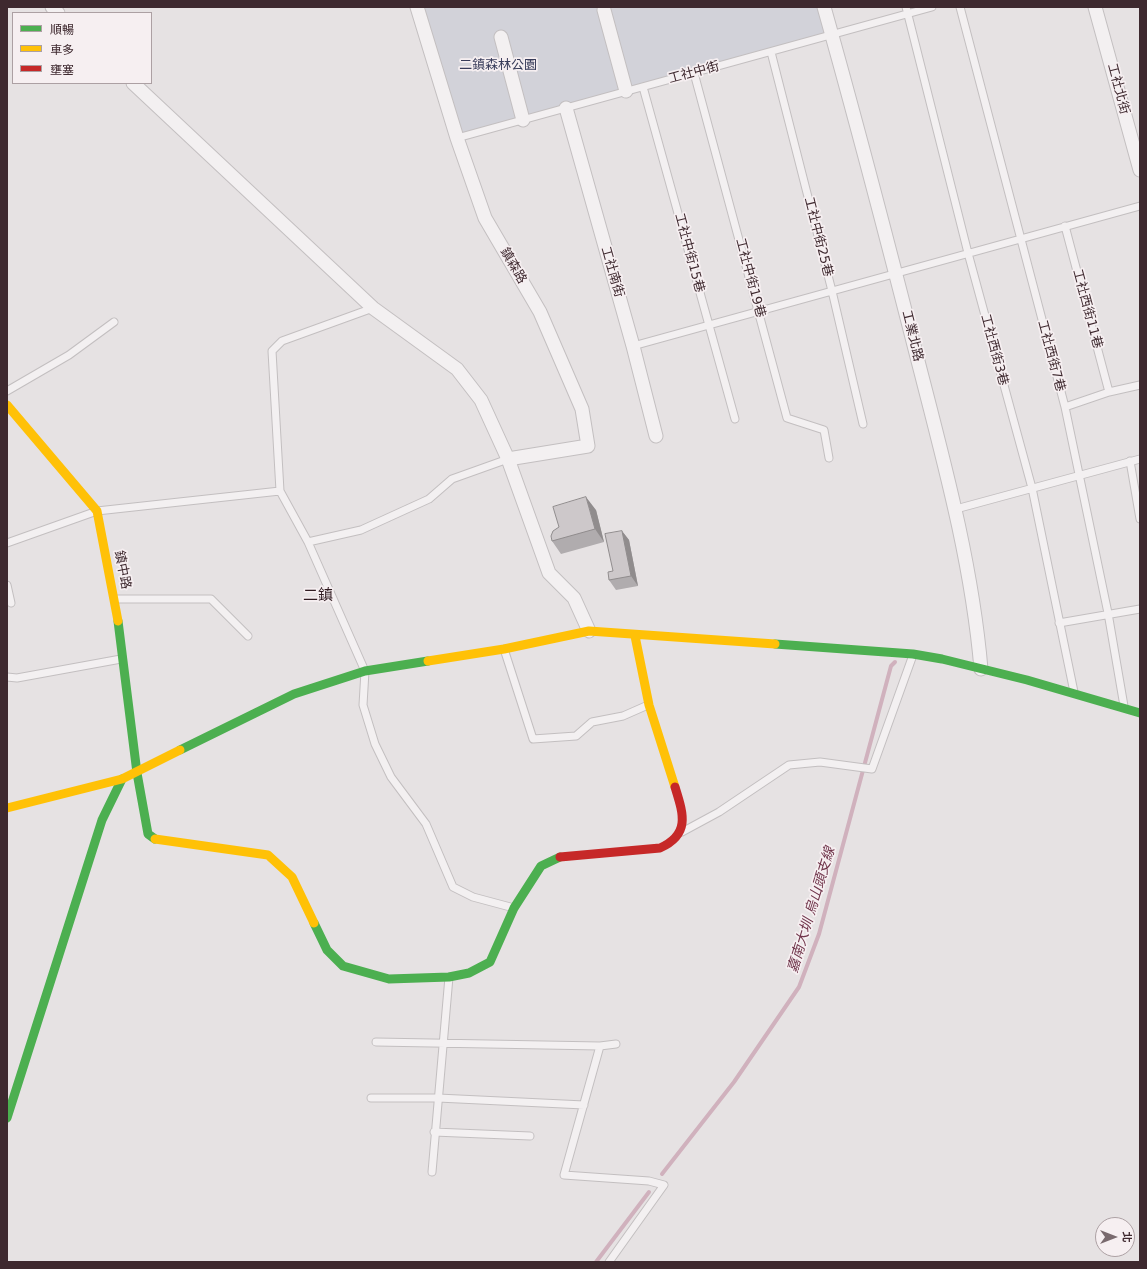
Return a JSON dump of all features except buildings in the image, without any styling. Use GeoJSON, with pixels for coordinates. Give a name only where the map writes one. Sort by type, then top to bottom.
{"type":"FeatureCollection","features":[{"type":"Feature","properties":{"kind":"street","name":"鎮森路"},"geometry":{"type":"LineString","coordinates":[[417,7],[457,138],[484,218],[540,312],[582,409],[588,446],[508,459]]}},
{"type":"Feature","properties":{"kind":"street","name":"工業北路"},"geometry":{"type":"LineString","coordinates":[[824,7],[896,273],[956,509],[977,627],[981,669]]}},
{"type":"Feature","properties":{"kind":"street","name":"工社北街"},"geometry":{"type":"LineString","coordinates":[[1095,7],[1140,170]]}},
{"type":"Feature","properties":{"kind":"street"},"geometry":{"type":"LineString","coordinates":[[604,10],[626,91]]}},
{"type":"Feature","properties":{"kind":"street"},"geometry":{"type":"LineString","coordinates":[[500,37],[523,120]]}},
{"type":"Feature","properties":{"kind":"street"},"geometry":{"type":"LineString","coordinates":[[134,84],[373,308],[457,369],[481,400],[508,459],[549,573],[574,598],[589,631]]}},
{"type":"Feature","properties":{"kind":"street","name":"工社南街"},"geometry":{"type":"LineString","coordinates":[[566,108],[634,346],[656,436]]}},
{"type":"Feature","properties":{"kind":"street","name":"鎮中路"},"geometry":{"type":"LineString","coordinates":[[7,405],[11,416],[97,511],[115,599],[137,773],[148,834],[155,839],[268,855],[292,877],[327,950],[343,966],[389,979],[449,977],[469,973],[490,962],[514,908],[541,866],[561,857],[660,848],[673,843],[680,833]]}},
{"type":"Feature","properties":{"kind":"street"},"geometry":{"type":"LineString","coordinates":[[7,808],[122,779],[137,773],[294,694],[365,671],[504,649],[589,631],[635,636],[913,654],[944,659],[1140,713]]}},
{"type":"Feature","properties":{"kind":"street"},"geometry":{"type":"LineString","coordinates":[[635,636],[649,705],[683,814],[680,833]]}},
{"type":"Feature","properties":{"kind":"street"},"geometry":{"type":"LineString","coordinates":[[7,1118],[102,820],[122,779]]}},
{"type":"Feature","properties":{"kind":"lane","name":"工社中街"},"geometry":{"type":"LineString","coordinates":[[457,138],[832,35],[907,10],[932,7]]}},
{"type":"Feature","properties":{"kind":"lane","name":"工社西街7巷"},"geometry":{"type":"LineString","coordinates":[[960,7],[1065,407],[1108,613],[1124,708]]}},
{"type":"Feature","properties":{"kind":"lane","name":"工社西街3巷"},"geometry":{"type":"LineString","coordinates":[[907,10],[968,253],[1032,488],[1074,694]]}},
{"type":"Feature","properties":{"kind":"lane","name":"工社中街25巷"},"geometry":{"type":"LineString","coordinates":[[771,52],[832,291],[863,424]]}},
{"type":"Feature","properties":{"kind":"lane","name":"工社中街19巷"},"geometry":{"type":"LineString","coordinates":[[694,73],[787,418],[824,430],[829,458]]}},
{"type":"Feature","properties":{"kind":"lane","name":"工社中街15巷"},"geometry":{"type":"LineString","coordinates":[[643,87],[735,419]]}},
{"type":"Feature","properties":{"kind":"lane"},"geometry":{"type":"LineString","coordinates":[[634,346],[1140,206]]}},
{"type":"Feature","properties":{"kind":"lane","name":"工社西街11巷"},"geometry":{"type":"LineString","coordinates":[[1065,226],[1109,392]]}},
{"type":"Feature","properties":{"kind":"lane"},"geometry":{"type":"LineString","coordinates":[[373,308],[282,341],[272,351],[280,491],[308,542],[365,671],[363,705],[375,744],[391,778],[426,824],[453,887],[473,897],[514,908]]}},
{"type":"Feature","properties":{"kind":"lane"},"geometry":{"type":"LineString","coordinates":[[7,391],[68,355],[114,322]]}},
{"type":"Feature","properties":{"kind":"lane"},"geometry":{"type":"LineString","coordinates":[[1065,407],[1109,392],[1140,385]]}},
{"type":"Feature","properties":{"kind":"lane"},"geometry":{"type":"LineString","coordinates":[[308,542],[361,530],[429,499],[452,479],[508,459]]}},
{"type":"Feature","properties":{"kind":"lane"},"geometry":{"type":"LineString","coordinates":[[956,509],[1140,459]]}},
{"type":"Feature","properties":{"kind":"lane"},"geometry":{"type":"LineString","coordinates":[[1130,461],[1140,519]]}},
{"type":"Feature","properties":{"kind":"lane"},"geometry":{"type":"LineString","coordinates":[[7,543],[97,511],[280,491]]}},
{"type":"Feature","properties":{"kind":"lane"},"geometry":{"type":"LineString","coordinates":[[7,586],[11,603]]}},
{"type":"Feature","properties":{"kind":"lane"},"geometry":{"type":"LineString","coordinates":[[115,599],[211,599],[248,636]]}},
{"type":"Feature","properties":{"kind":"lane"},"geometry":{"type":"LineString","coordinates":[[1059,624],[1108,613],[1140,609]]}},
{"type":"Feature","properties":{"kind":"lane"},"geometry":{"type":"LineString","coordinates":[[504,649],[533,739],[576,736],[592,722],[623,716],[649,705]]}},
{"type":"Feature","properties":{"kind":"lane"},"geometry":{"type":"LineString","coordinates":[[680,833],[719,812],[789,765],[820,762],[872,768],[913,654]]}},
{"type":"Feature","properties":{"kind":"lane"},"geometry":{"type":"LineString","coordinates":[[7,677],[17,678],[123,659]]}},
{"type":"Feature","properties":{"kind":"lane"},"geometry":{"type":"LineString","coordinates":[[432,1172],[434,1132],[449,977]]}},
{"type":"Feature","properties":{"kind":"lane"},"geometry":{"type":"LineString","coordinates":[[376,1042],[600,1046],[616,1044]]}},
{"type":"Feature","properties":{"kind":"lane"},"geometry":{"type":"LineString","coordinates":[[600,1046],[564,1175],[649,1181],[664,1185],[609,1262]]}},
{"type":"Feature","properties":{"kind":"lane"},"geometry":{"type":"LineString","coordinates":[[371,1098],[438,1098],[584,1105]]}},
{"type":"Feature","properties":{"kind":"lane"},"geometry":{"type":"LineString","coordinates":[[434,1132],[530,1136]]}},
{"type":"Feature","properties":{"kind":"green space","name":"二鎮森林公園"},"geometry":{"type":"Polygon","coordinates":[[[420,7],[824,7],[832,35],[457,138],[420,7]]]}},
{"type":"Feature","properties":{"kind":"waterway","name":"嘉南大圳 烏山頭支線"},"geometry":{"type":"LineString","coordinates":[[662,1174],[734,1082],[799,987],[819,934],[891,666],[895,662]]}},
{"type":"Feature","properties":{"kind":"waterway","name":"嘉南大圳 烏山頭支線"},"geometry":{"type":"LineString","coordinates":[[596,1262],[649,1192]]}},
{"type":"Feature","properties":{"kind":"traffic: fast"},"geometry":{"type":"LineString","coordinates":[[118,621],[137,773],[148,834],[155,839]]}},
{"type":"Feature","properties":{"kind":"traffic: fast"},"geometry":{"type":"LineString","coordinates":[[775,644],[913,654],[942,659],[1027,680],[1140,713]]}},
{"type":"Feature","properties":{"kind":"traffic: fast"},"geometry":{"type":"LineString","coordinates":[[180,750],[294,694],[365,671],[428,661]]}},
{"type":"Feature","properties":{"kind":"traffic: fast"},"geometry":{"type":"LineString","coordinates":[[7,1118],[102,820],[122,779]]}},
{"type":"Feature","properties":{"kind":"traffic: fast"},"geometry":{"type":"LineString","coordinates":[[314,923],[327,950],[343,966],[389,979],[449,977],[469,973],[490,962],[514,908],[541,866],[560,857]]}},
{"type":"Feature","properties":{"kind":"traffic: slow"},"geometry":{"type":"LineString","coordinates":[[7,405],[97,511],[118,621]]}},
{"type":"Feature","properties":{"kind":"traffic: slow"},"geometry":{"type":"LineString","coordinates":[[428,661],[504,649],[589,631],[775,644]]}},
{"type":"Feature","properties":{"kind":"traffic: slow"},"geometry":{"type":"LineString","coordinates":[[635,636],[649,705],[675,787]]}},
{"type":"Feature","properties":{"kind":"traffic: slow"},"geometry":{"type":"LineString","coordinates":[[7,808],[122,779],[180,750]]}},
{"type":"Feature","properties":{"kind":"traffic: slow"},"geometry":{"type":"LineString","coordinates":[[155,839],[268,855],[292,877],[314,923]]}},
{"type":"Feature","properties":{"kind":"traffic: jam"},"geometry":{"type":"LineString","coordinates":[[560,857],[660,848],[670,842],[677,836],[682,822],[682,814],[675,787]]}},
{"type":"Feature","properties":{"kind":"district","name":"二鎮"},"geometry":{"type":"Point","coordinates":[318,596]}}]}
